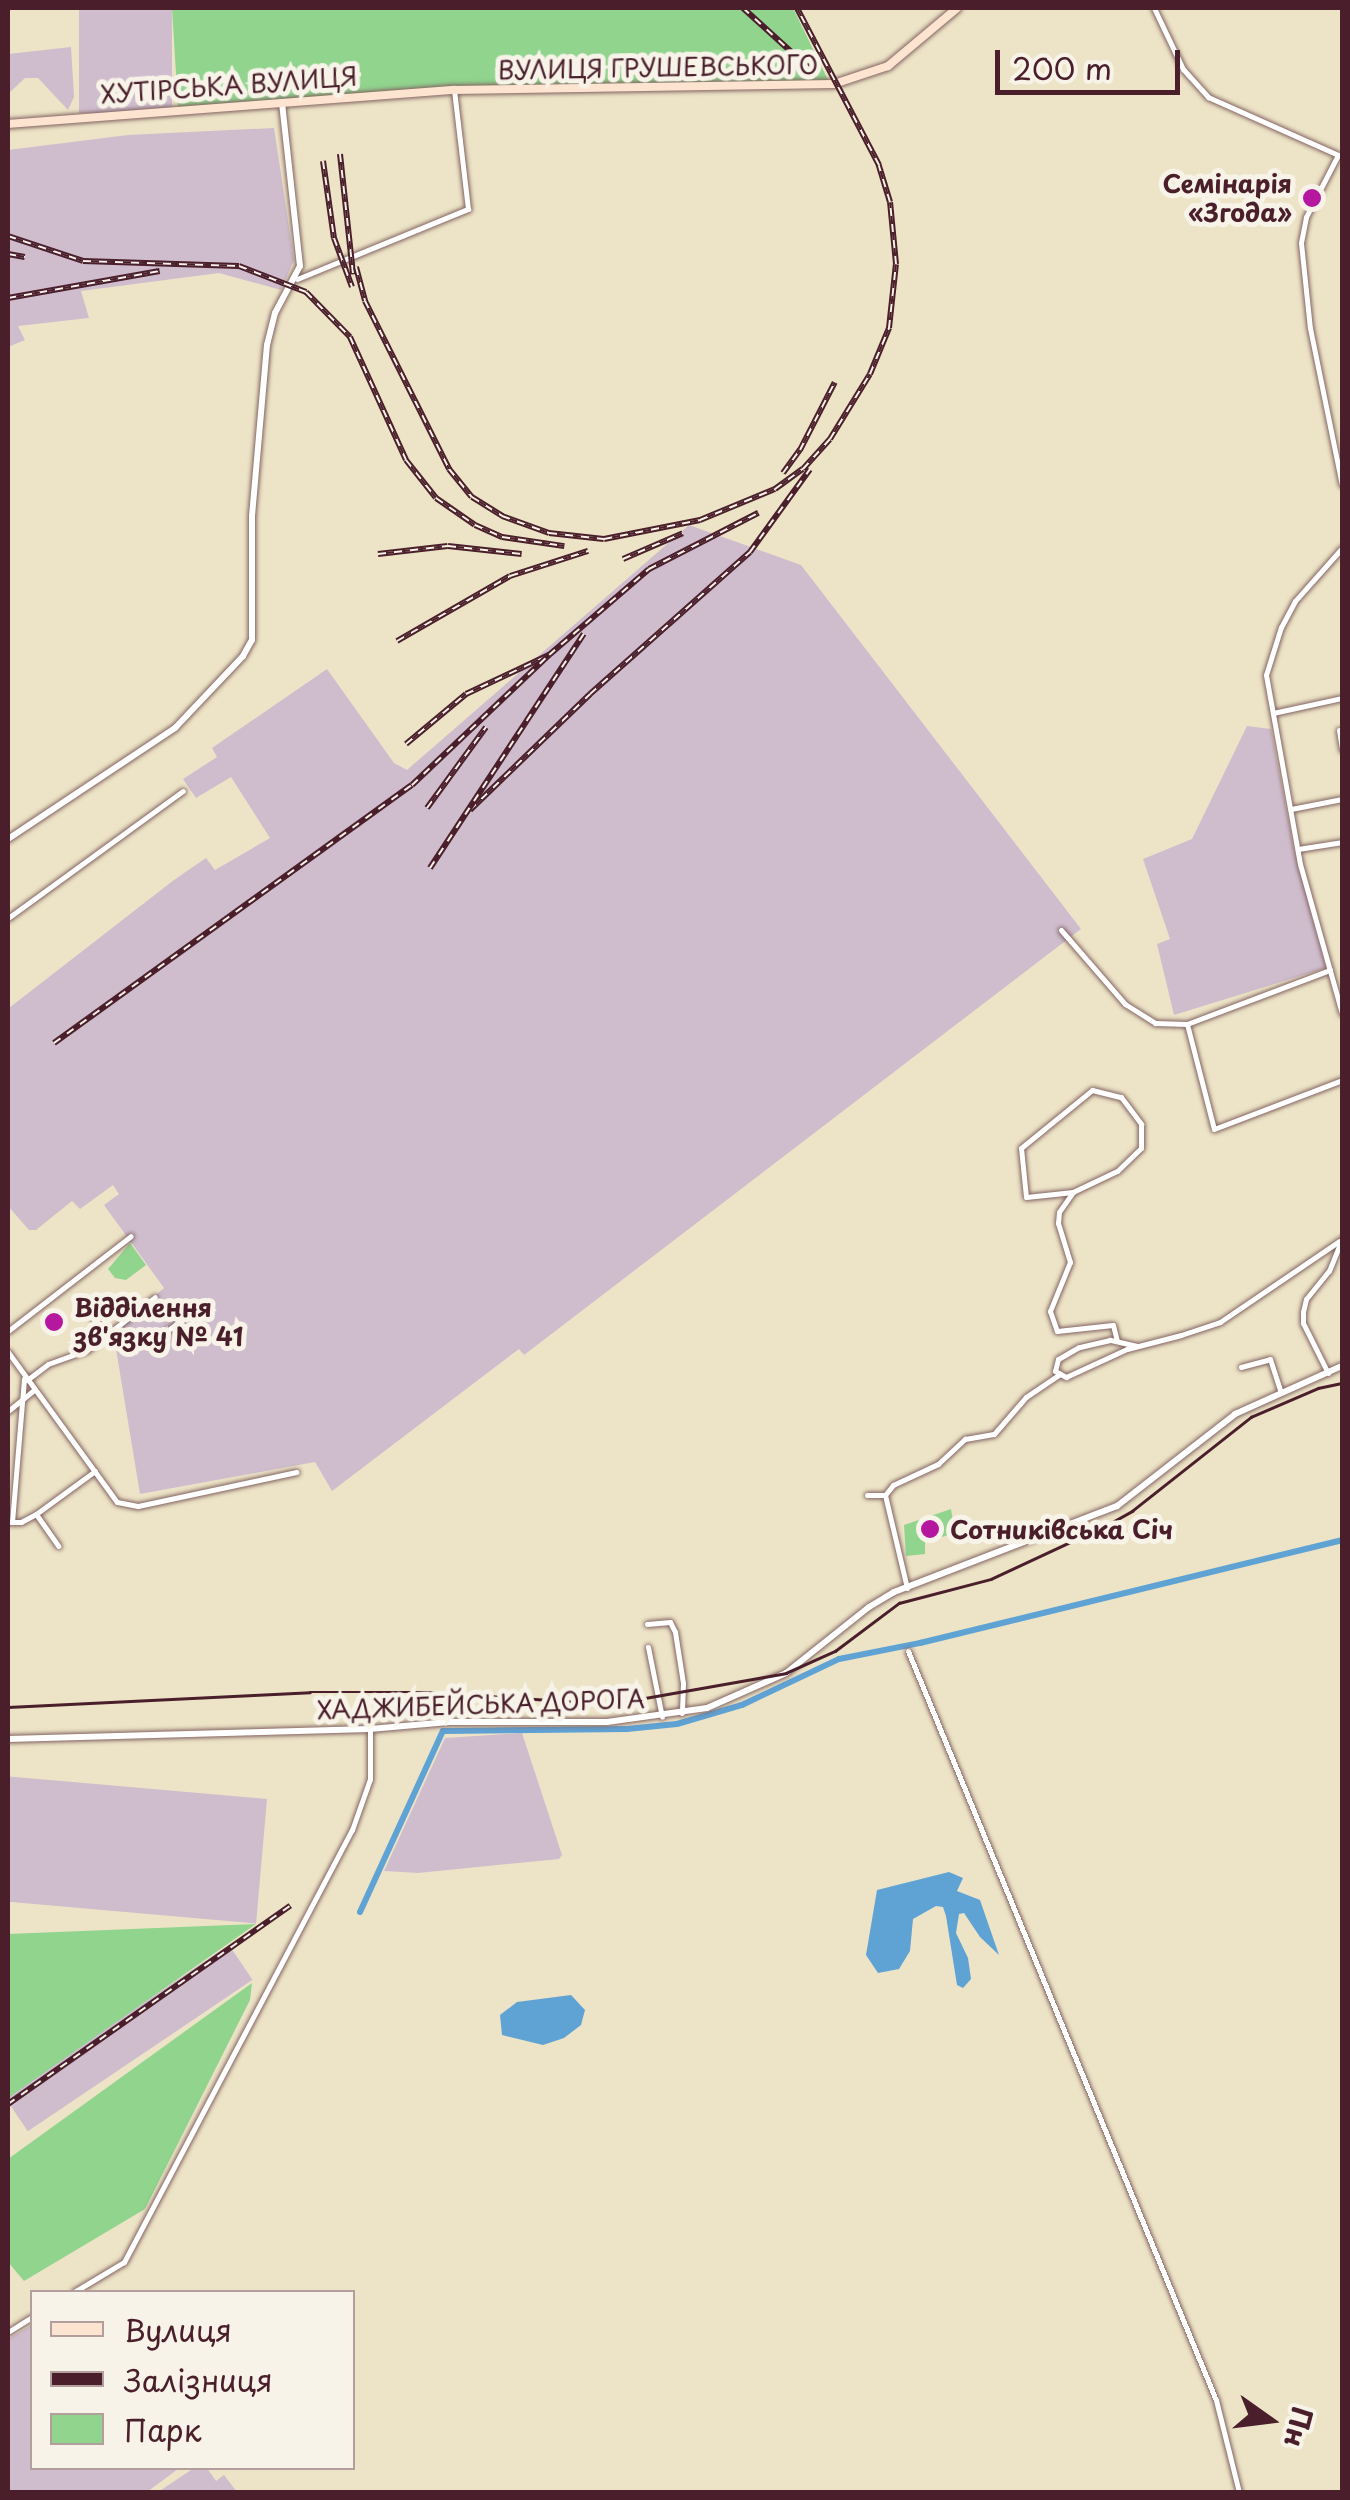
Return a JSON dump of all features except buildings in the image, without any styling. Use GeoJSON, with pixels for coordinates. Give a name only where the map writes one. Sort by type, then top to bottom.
{"type":"FeatureCollection","features":[{"type":"Feature","properties":{"kind":"main road","name":"ВУЛИЦЯ ГРУШЕВСЬКОГО"},"geometry":{"type":"LineString","coordinates":[[454,90],[843,83],[888,66],[958,8]]}},
{"type":"Feature","properties":{"kind":"main road","name":"ХУТІРСЬКА ВУЛИЦЯ"},"geometry":{"type":"LineString","coordinates":[[8,124],[454,90]]}},
{"type":"Feature","properties":{"kind":"street"},"geometry":{"type":"LineString","coordinates":[[1154,8],[1183,68],[1208,97],[1340,156],[1302,226],[1313,343],[1342,485]]}},
{"type":"Feature","properties":{"kind":"street"},"geometry":{"type":"LineString","coordinates":[[297,279],[468,209],[454,90]]}},
{"type":"Feature","properties":{"kind":"street"},"geometry":{"type":"LineString","coordinates":[[8,839],[175,728],[248,647],[255,623],[252,516],[267,345],[275,312],[297,279],[300,250],[282,102]]}},
{"type":"Feature","properties":{"kind":"street"},"geometry":{"type":"LineString","coordinates":[[1342,548],[1295,601],[1281,627],[1266,675],[1298,850],[1342,1013]]}},
{"type":"Feature","properties":{"kind":"street"},"geometry":{"type":"LineString","coordinates":[[1273,714],[1342,698]]}},
{"type":"Feature","properties":{"kind":"street"},"geometry":{"type":"LineString","coordinates":[[1339,730],[1342,750]]}},
{"type":"Feature","properties":{"kind":"street"},"geometry":{"type":"LineString","coordinates":[[8,918],[183,791]]}},
{"type":"Feature","properties":{"kind":"street"},"geometry":{"type":"LineString","coordinates":[[1290,808],[1342,799]]}},
{"type":"Feature","properties":{"kind":"street"},"geometry":{"type":"LineString","coordinates":[[1298,850],[1342,842]]}},
{"type":"Feature","properties":{"kind":"street"},"geometry":{"type":"LineString","coordinates":[[1060,930],[1125,1004],[1155,1023],[1187,1024],[1330,970]]}},
{"type":"Feature","properties":{"kind":"street"},"geometry":{"type":"LineString","coordinates":[[1187,1024],[1214,1129],[1342,1080]]}},
{"type":"Feature","properties":{"kind":"street"},"geometry":{"type":"LineString","coordinates":[[1074,1192],[1026,1197],[1021,1148],[1092,1090],[1122,1096],[1141,1124],[1141,1148],[1117,1171],[1074,1192],[1060,1212],[1058,1223],[1070,1262],[1050,1310],[1057,1331],[1113,1325],[1118,1332],[1117,1341]]}},
{"type":"Feature","properties":{"kind":"street"},"geometry":{"type":"LineString","coordinates":[[8,1331],[131,1236]]}},
{"type":"Feature","properties":{"kind":"street"},"geometry":{"type":"LineString","coordinates":[[1137,1346],[1117,1341],[1069,1353],[1058,1359],[1056,1371],[1066,1377],[1137,1346],[1220,1322],[1341,1240]]}},
{"type":"Feature","properties":{"kind":"street"},"geometry":{"type":"LineString","coordinates":[[1328,1372],[1304,1323],[1303,1312],[1306,1299],[1328,1272],[1341,1240]]}},
{"type":"Feature","properties":{"kind":"street"},"geometry":{"type":"LineString","coordinates":[[95,1471],[36,1514],[10,1522],[20,1402],[26,1378],[48,1364],[88,1350],[155,1297]]}},
{"type":"Feature","properties":{"kind":"street"},"geometry":{"type":"LineString","coordinates":[[80,1299],[107,1336],[142,1344],[198,1308]]}},
{"type":"Feature","properties":{"kind":"street"},"geometry":{"type":"LineString","coordinates":[[8,1352],[117,1502],[138,1506],[296,1472]]}},
{"type":"Feature","properties":{"kind":"street"},"geometry":{"type":"LineString","coordinates":[[1240,1366],[1270,1360],[1280,1390]]}},
{"type":"Feature","properties":{"kind":"street","name":"ХАДЖИБЕЙСЬКА ДОРОГА"},"geometry":{"type":"LineString","coordinates":[[8,1739],[370,1729],[449,1722],[607,1722],[682,1714],[774,1680],[869,1606],[1118,1506],[1235,1414],[1280,1390],[1342,1366]]}},
{"type":"Feature","properties":{"kind":"street"},"geometry":{"type":"LineString","coordinates":[[885,1495],[893,1485],[938,1464],[966,1440],[994,1434],[1026,1396],[1060,1374]]}},
{"type":"Feature","properties":{"kind":"street"},"geometry":{"type":"LineString","coordinates":[[8,1412],[34,1390]]}},
{"type":"Feature","properties":{"kind":"street"},"geometry":{"type":"LineString","coordinates":[[868,1494],[885,1495]]}},
{"type":"Feature","properties":{"kind":"street"},"geometry":{"type":"LineString","coordinates":[[885,1495],[907,1588]]}},
{"type":"Feature","properties":{"kind":"street"},"geometry":{"type":"LineString","coordinates":[[36,1514],[58,1546]]}},
{"type":"Feature","properties":{"kind":"street"},"geometry":{"type":"LineString","coordinates":[[647,1624],[670,1622],[675,1632],[683,1683],[682,1714]]}},
{"type":"Feature","properties":{"kind":"street"},"geometry":{"type":"LineString","coordinates":[[648,1647],[662,1717]]}},
{"type":"Feature","properties":{"kind":"street"},"geometry":{"type":"LineString","coordinates":[[908,1650],[1216,2400],[1239,2492]]}},
{"type":"Feature","properties":{"kind":"street"},"geometry":{"type":"LineString","coordinates":[[77,2290],[124,2262],[352,1830],[370,1780],[370,1729]]}},
{"type":"Feature","properties":{"kind":"street"},"geometry":{"type":"LineString","coordinates":[[8,2332],[30,2318]]}},
{"type":"Feature","properties":{"kind":"shaded area"},"geometry":{"type":"Polygon","coordinates":[[[79,8],[172,8],[172,113],[79,113],[79,8]]]}},
{"type":"Feature","properties":{"kind":"shaded area"},"geometry":{"type":"Polygon","coordinates":[[[71,47],[74,97],[68,110],[38,78],[25,78],[8,94],[8,54],[71,47]]]}},
{"type":"Feature","properties":{"kind":"shaded area"},"geometry":{"type":"Polygon","coordinates":[[[274,128],[294,260],[281,290],[219,273],[81,291],[89,318],[18,326],[25,340],[8,347],[8,150],[128,135],[274,128]]]}},
{"type":"Feature","properties":{"kind":"shaded area"},"geometry":{"type":"Polygon","coordinates":[[[689,525],[801,565],[1081,929],[524,1355],[519,1349],[332,1491],[315,1462],[140,1494],[113,1331],[164,1288],[104,1205],[119,1194],[113,1185],[80,1209],[72,1201],[36,1230],[29,1230],[8,1206],[9,1008],[206,858],[215,870],[270,838],[231,777],[196,798],[183,779],[217,757],[212,748],[327,669],[394,763],[407,770],[689,525]]]}},
{"type":"Feature","properties":{"kind":"shaded area"},"geometry":{"type":"Polygon","coordinates":[[[1247,726],[1271,729],[1294,850],[1326,968],[1174,1015],[1157,944],[1170,939],[1143,859],[1192,839],[1247,726]]]}},
{"type":"Feature","properties":{"kind":"shaded area"},"geometry":{"type":"Polygon","coordinates":[[[522,1733],[562,1855],[559,1859],[418,1873],[384,1871],[445,1738],[522,1733]]]}},
{"type":"Feature","properties":{"kind":"shaded area"},"geometry":{"type":"Polygon","coordinates":[[[9,1776],[267,1799],[256,1924],[8,1902],[9,1776]]]}},
{"type":"Feature","properties":{"kind":"shaded area"},"geometry":{"type":"Polygon","coordinates":[[[229,1945],[252,1980],[28,2131],[8,2102],[8,2094],[229,1945]]]}},
{"type":"Feature","properties":{"kind":"shaded area"},"geometry":{"type":"Polygon","coordinates":[[[30,2326],[30,2470],[177,2470],[147,2492],[8,2492],[8,2339],[30,2326]]]}},
{"type":"Feature","properties":{"kind":"shaded area"},"geometry":{"type":"Polygon","coordinates":[[[191,2470],[208,2470],[216,2481],[224,2475],[237,2492],[158,2492],[191,2470]]]}},
{"type":"Feature","properties":{"kind":"green space"},"geometry":{"type":"Polygon","coordinates":[[[172,8],[793,8],[829,82],[500,88],[178,107],[172,8]]]}},
{"type":"Feature","properties":{"kind":"green space"},"geometry":{"type":"Polygon","coordinates":[[[130,1243],[146,1265],[126,1280],[115,1278],[108,1269],[130,1243]]]}},
{"type":"Feature","properties":{"kind":"green space","name":"Сотниківська Січ"},"geometry":{"type":"Polygon","coordinates":[[[951,1509],[955,1533],[925,1542],[925,1554],[906,1556],[904,1525],[951,1509]]]}},
{"type":"Feature","properties":{"kind":"green space"},"geometry":{"type":"Polygon","coordinates":[[[256,1924],[8,2098],[8,1934],[256,1924]]]}},
{"type":"Feature","properties":{"kind":"green space"},"geometry":{"type":"Polygon","coordinates":[[[252,1983],[250,2000],[145,2209],[24,2281],[8,2262],[8,2159],[252,1983]]]}},
{"type":"Feature","properties":{"kind":"water"},"geometry":{"type":"Polygon","coordinates":[[[949,1872],[963,1878],[957,1891],[980,1900],[999,1955],[980,1937],[964,1913],[959,1914],[956,1933],[968,1958],[971,1979],[963,1988],[957,1985],[946,1916],[943,1907],[936,1906],[913,1919],[910,1951],[899,1969],[878,1973],[866,1955],[877,1890],[949,1872]]]}},
{"type":"Feature","properties":{"kind":"water"},"geometry":{"type":"Polygon","coordinates":[[[571,1995],[585,2010],[581,2025],[564,2038],[543,2045],[502,2035],[500,2015],[517,2002],[571,1995]]]}},
{"type":"Feature","properties":{"kind":"waterway"},"geometry":{"type":"LineString","coordinates":[[360,1912],[443,1731],[627,1729],[677,1724],[742,1705],[839,1659],[920,1643],[1342,1540]]}},
{"type":"Feature","properties":{"kind":"tram line"},"geometry":{"type":"LineString","coordinates":[[8,1707],[310,1692],[429,1692],[611,1704],[786,1673],[835,1651],[899,1603],[991,1579],[1107,1525],[1132,1511],[1251,1417],[1318,1388],[1342,1383]]}},
{"type":"Feature","properties":{"kind":"railway"},"geometry":{"type":"LineString","coordinates":[[743,8],[817,75]]}},
{"type":"Feature","properties":{"kind":"railway"},"geometry":{"type":"LineString","coordinates":[[356,267],[365,301],[449,469],[472,497],[502,516],[549,533],[604,539],[700,520],[775,489],[803,469],[830,439],[870,374],[889,328],[896,264],[890,202],[879,165],[797,8]]}},
{"type":"Feature","properties":{"kind":"railway"},"geometry":{"type":"LineString","coordinates":[[340,154],[353,274]]}},
{"type":"Feature","properties":{"kind":"railway"},"geometry":{"type":"LineString","coordinates":[[323,161],[334,238],[352,287]]}},
{"type":"Feature","properties":{"kind":"railway"},"geometry":{"type":"LineString","coordinates":[[8,236],[83,261],[239,266],[306,292],[350,337],[406,460],[436,498],[475,525],[502,537],[564,546]]}},
{"type":"Feature","properties":{"kind":"railway"},"geometry":{"type":"LineString","coordinates":[[8,254],[25,257]]}},
{"type":"Feature","properties":{"kind":"railway"},"geometry":{"type":"LineString","coordinates":[[8,298],[160,271]]}},
{"type":"Feature","properties":{"kind":"railway"},"geometry":{"type":"LineString","coordinates":[[783,473],[800,450],[835,382]]}},
{"type":"Feature","properties":{"kind":"railway"},"geometry":{"type":"LineString","coordinates":[[470,810],[590,694],[750,552],[810,469]]}},
{"type":"Feature","properties":{"kind":"railway"},"geometry":{"type":"LineString","coordinates":[[406,744],[466,694],[549,655],[649,569],[758,513]]}},
{"type":"Feature","properties":{"kind":"railway"},"geometry":{"type":"LineString","coordinates":[[623,559],[683,533]]}},
{"type":"Feature","properties":{"kind":"railway"},"geometry":{"type":"LineString","coordinates":[[378,554],[448,546],[522,554]]}},
{"type":"Feature","properties":{"kind":"railway"},"geometry":{"type":"LineString","coordinates":[[397,641],[510,576],[588,551]]}},
{"type":"Feature","properties":{"kind":"railway"},"geometry":{"type":"LineString","coordinates":[[430,868],[584,634]]}},
{"type":"Feature","properties":{"kind":"railway"},"geometry":{"type":"LineString","coordinates":[[54,1043],[412,785],[549,655]]}},
{"type":"Feature","properties":{"kind":"railway"},"geometry":{"type":"LineString","coordinates":[[427,808],[486,727]]}},
{"type":"Feature","properties":{"kind":"railway"},"geometry":{"type":"LineString","coordinates":[[8,2104],[290,1906]]}},
{"type":"Feature","properties":{"kind":"place","name":"Семінарія «Згода»"},"geometry":{"type":"Point","coordinates":[1312,198]}},
{"type":"Feature","properties":{"kind":"place","name":"Відділення зв'язку № 41"},"geometry":{"type":"Point","coordinates":[54,1322]}},
{"type":"Feature","properties":{"kind":"place","name":"Сотниківська Січ"},"geometry":{"type":"Point","coordinates":[930,1529]}}]}
